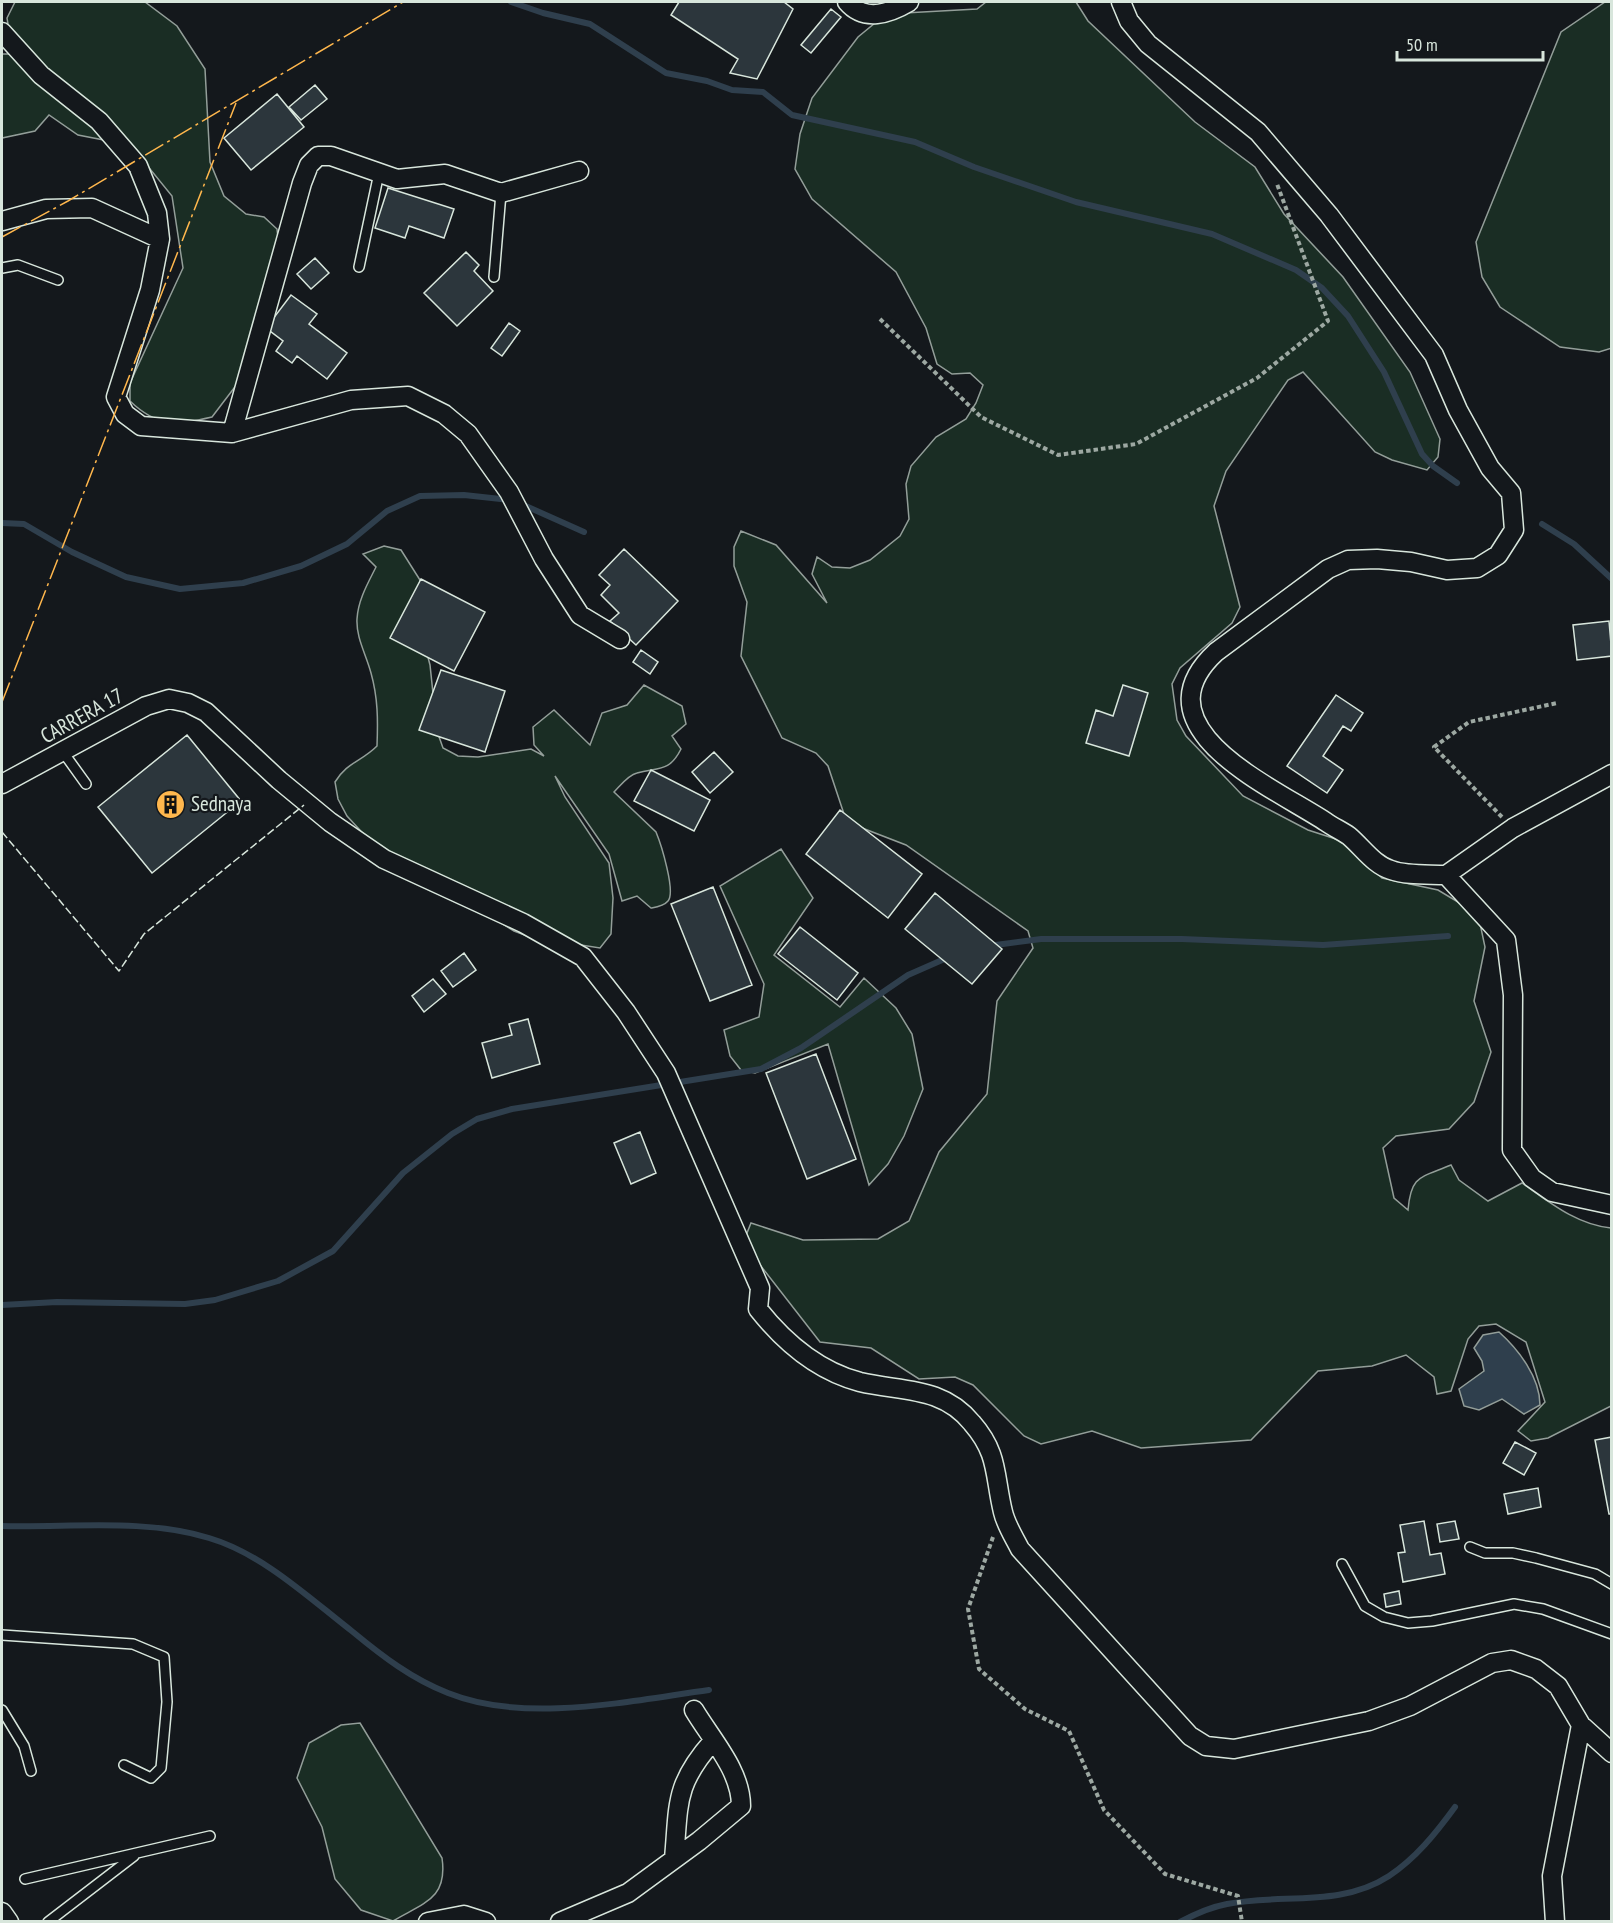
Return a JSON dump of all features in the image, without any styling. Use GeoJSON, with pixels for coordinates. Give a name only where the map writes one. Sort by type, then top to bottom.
{"type":"FeatureCollection","features":[{"type":"Feature","properties":{"kind":"street"},"geometry":{"type":"LineString","coordinates":[[847,2],[861,13],[886,14],[909,2]]}},
{"type":"Feature","properties":{"kind":"street"},"geometry":{"type":"LineString","coordinates":[[1121,2],[1129,21],[1148,44],[1258,132],[1329,215],[1434,355],[1458,410],[1485,459],[1511,493],[1514,530],[1498,555],[1477,568],[1447,570],[1411,562],[1377,559],[1348,560],[1328,569],[1216,652],[1202,664],[1191,691],[1191,709],[1197,726],[1207,741],[1244,771],[1349,837],[1372,859],[1392,870],[1446,875],[1513,828],[1611,774]]}},
{"type":"Feature","properties":{"kind":"street"},"geometry":{"type":"LineString","coordinates":[[2,32],[41,75],[99,121],[138,166],[157,213],[160,239],[150,290],[116,397],[125,414],[141,426],[232,432],[362,399],[408,396],[444,414],[468,434],[509,492],[544,559],[580,615],[620,639]]}},
{"type":"Feature","properties":{"kind":"street"},"geometry":{"type":"LineString","coordinates":[[232,432],[309,165],[318,156],[331,156],[397,179],[445,174],[501,193],[579,171]]}},
{"type":"Feature","properties":{"kind":"street"},"geometry":{"type":"LineString","coordinates":[[2,221],[46,209],[92,208],[160,239]]}},
{"type":"Feature","properties":{"kind":"street","name":"CARRERA 17"},"geometry":{"type":"LineString","coordinates":[[2,784],[146,706],[170,699],[188,703],[206,712],[279,780],[330,822],[384,859],[523,923],[583,957],[626,1012],[666,1072],[760,1288],[759,1309],[775,1331],[814,1363],[859,1381],[934,1394],[960,1411],[988,1443],[993,1456],[1003,1510]]}},
{"type":"Feature","properties":{"kind":"street"},"geometry":{"type":"LineString","coordinates":[[1446,875],[1506,940],[1513,995],[1512,1150],[1532,1178],[1552,1192],[1611,1205]]}},
{"type":"Feature","properties":{"kind":"street"},"geometry":{"type":"LineString","coordinates":[[1003,1510],[1020,1549],[1183,1730],[1206,1746],[1234,1749],[1369,1721],[1410,1706],[1492,1663],[1511,1660],[1536,1670],[1558,1686],[1581,1725],[1611,1753]]}},
{"type":"Feature","properties":{"kind":"street"},"geometry":{"type":"LineString","coordinates":[[560,1922],[628,1893],[741,1806],[741,1790],[694,1710]]}},
{"type":"Feature","properties":{"kind":"street"},"geometry":{"type":"LineString","coordinates":[[1555,1922],[1552,1875],[1581,1725]]}},
{"type":"Feature","properties":{"kind":"street"},"geometry":{"type":"LineString","coordinates":[[674,1859],[680,1793],[692,1765],[713,1742]]}},
{"type":"Feature","properties":{"kind":"street"},"geometry":{"type":"LineString","coordinates":[[2,1912],[9,1922]]}},
{"type":"Feature","properties":{"kind":"street"},"geometry":{"type":"LineString","coordinates":[[428,1922],[464,1915],[486,1922]]}},
{"type":"Feature","properties":{"kind":"lane"},"geometry":{"type":"LineString","coordinates":[[359,267],[379,173]]}},
{"type":"Feature","properties":{"kind":"lane"},"geometry":{"type":"LineString","coordinates":[[494,277],[501,193]]}},
{"type":"Feature","properties":{"kind":"lane"},"geometry":{"type":"LineString","coordinates":[[2,268],[18,265],[58,280]]}},
{"type":"Feature","properties":{"kind":"lane"},"geometry":{"type":"LineString","coordinates":[[63,753],[86,784]]}},
{"type":"Feature","properties":{"kind":"lane"},"geometry":{"type":"LineString","coordinates":[[1470,1547],[1485,1553],[1513,1553],[1536,1558],[1595,1574],[1611,1584]]}},
{"type":"Feature","properties":{"kind":"lane"},"geometry":{"type":"LineString","coordinates":[[1342,1564],[1365,1606],[1384,1617],[1408,1623],[1432,1622],[1514,1604],[1543,1609],[1611,1634]]}},
{"type":"Feature","properties":{"kind":"lane"},"geometry":{"type":"LineString","coordinates":[[2,1635],[132,1644],[164,1657],[167,1702],[161,1768],[151,1778],[124,1765]]}},
{"type":"Feature","properties":{"kind":"lane"},"geometry":{"type":"LineString","coordinates":[[2,1710],[24,1746],[31,1771]]}},
{"type":"Feature","properties":{"kind":"lane"},"geometry":{"type":"LineString","coordinates":[[26,1879],[210,1836]]}},
{"type":"Feature","properties":{"kind":"lane"},"geometry":{"type":"LineString","coordinates":[[48,1922],[138,1853]]}},
{"type":"Feature","properties":{"kind":"path"},"geometry":{"type":"LineString","coordinates":[[880,319],[981,417],[1058,455],[1136,444],[1257,378],[1328,321],[1274,177]]}},
{"type":"Feature","properties":{"kind":"path"},"geometry":{"type":"LineString","coordinates":[[1513,828],[1434,747],[1469,723],[1557,703]]}},
{"type":"Feature","properties":{"kind":"path"},"geometry":{"type":"LineString","coordinates":[[1003,1510],[968,1609],[979,1669],[1025,1709],[1069,1731],[1104,1810],[1165,1874],[1238,1896],[1242,1922]]}},
{"type":"Feature","properties":{"kind":"green space"},"geometry":{"type":"Polygon","coordinates":[[[15,2],[145,2],[177,26],[205,69],[210,162],[224,196],[246,214],[264,217],[277,229],[279,247],[265,281],[257,358],[212,417],[188,422],[168,422],[150,416],[130,401],[130,383],[183,268],[172,196],[146,164],[114,142],[78,135],[49,115],[35,131],[2,138],[2,54],[13,54],[7,18],[15,2]]]}},
{"type":"Feature","properties":{"kind":"green space"},"geometry":{"type":"Polygon","coordinates":[[[986,2],[1076,2],[1088,21],[1195,122],[1255,167],[1284,214],[1343,277],[1410,372],[1440,439],[1438,457],[1427,470],[1392,460],[1375,452],[1303,372],[1288,380],[1226,471],[1214,506],[1240,607],[1232,623],[1180,668],[1172,684],[1177,720],[1186,736],[1243,796],[1308,830],[1342,841],[1382,878],[1438,890],[1478,914],[1485,947],[1474,1001],[1491,1052],[1474,1102],[1449,1129],[1396,1136],[1383,1148],[1394,1198],[1408,1210],[1412,1190],[1419,1179],[1451,1165],[1459,1180],[1488,1201],[1522,1183],[1575,1217],[1611,1228],[1611,1406],[1548,1438],[1531,1441],[1518,1431],[1545,1402],[1526,1342],[1496,1324],[1479,1326],[1468,1339],[1451,1391],[1437,1394],[1434,1377],[1406,1355],[1372,1366],[1318,1371],[1251,1440],[1141,1448],[1092,1431],[1041,1444],[1024,1436],[973,1385],[955,1377],[919,1379],[871,1348],[820,1342],[743,1243],[751,1223],[803,1240],[878,1239],[909,1221],[939,1152],[987,1094],[997,1001],[1033,948],[1028,931],[906,845],[857,826],[844,814],[828,766],[816,753],[782,738],[741,656],[747,602],[734,566],[734,547],[741,531],[776,545],[827,603],[812,574],[817,557],[832,567],[850,568],[870,560],[900,536],[909,519],[906,484],[911,466],[936,437],[966,419],[976,403],[983,385],[970,373],[952,374],[937,364],[926,328],[896,272],[812,199],[795,169],[800,134],[812,98],[858,37],[886,14],[977,9],[986,2]]]}},
{"type":"Feature","properties":{"kind":"green space"},"geometry":{"type":"Polygon","coordinates":[[[1605,2],[1612,2],[1612,348],[1599,352],[1560,347],[1500,307],[1482,277],[1476,242],[1561,32],[1605,2]]]}},
{"type":"Feature","properties":{"kind":"green space"},"geometry":{"type":"Polygon","coordinates":[[[384,546],[401,550],[420,580],[417,615],[430,665],[437,731],[443,748],[458,756],[478,757],[531,749],[544,756],[534,745],[533,727],[554,710],[590,745],[602,713],[627,705],[644,685],[682,706],[686,724],[672,736],[681,749],[677,757],[662,768],[634,774],[614,792],[656,832],[667,868],[670,888],[670,896],[664,904],[651,908],[637,896],[622,901],[609,854],[555,776],[565,797],[609,863],[613,898],[611,934],[600,948],[530,937],[514,931],[370,841],[347,816],[338,799],[335,782],[344,770],[377,746],[375,691],[360,639],[357,619],[361,598],[376,567],[363,554],[384,546]]]}},
{"type":"Feature","properties":{"kind":"green space"},"geometry":{"type":"Polygon","coordinates":[[[781,849],[813,898],[774,955],[840,1007],[864,978],[896,1008],[912,1034],[923,1089],[904,1136],[888,1164],[869,1185],[828,1044],[755,1073],[741,1070],[730,1056],[724,1030],[759,1017],[764,984],[720,886],[781,849]]]}},
{"type":"Feature","properties":{"kind":"green space"},"geometry":{"type":"Polygon","coordinates":[[[360,1723],[442,1858],[443,1872],[437,1891],[423,1904],[393,1921],[361,1910],[335,1879],[322,1827],[297,1778],[309,1743],[341,1725],[360,1723]]]}},
{"type":"Feature","properties":{"kind":"water"},"geometry":{"type":"Polygon","coordinates":[[[1499,1332],[1527,1364],[1536,1384],[1540,1405],[1524,1414],[1502,1399],[1479,1410],[1464,1406],[1459,1389],[1484,1371],[1482,1361],[1474,1348],[1483,1335],[1499,1332]]]}},
{"type":"Feature","properties":{"kind":"building"},"geometry":{"type":"Polygon","coordinates":[[[679,2],[784,2],[793,9],[757,79],[730,73],[738,59],[671,15],[679,2]]]}},
{"type":"Feature","properties":{"kind":"building"},"geometry":{"type":"Polygon","coordinates":[[[831,9],[841,17],[811,53],[801,45],[831,9]]]}},
{"type":"Feature","properties":{"kind":"building"},"geometry":{"type":"Polygon","coordinates":[[[315,85],[327,99],[301,120],[289,107],[315,85]]]}},
{"type":"Feature","properties":{"kind":"building"},"geometry":{"type":"Polygon","coordinates":[[[277,94],[304,127],[251,170],[224,138],[277,94]]]}},
{"type":"Feature","properties":{"kind":"building"},"geometry":{"type":"Polygon","coordinates":[[[388,188],[454,209],[444,238],[409,226],[405,238],[375,228],[388,188]]]}},
{"type":"Feature","properties":{"kind":"building"},"geometry":{"type":"Polygon","coordinates":[[[466,252],[479,265],[474,271],[493,291],[457,326],[424,293],[466,252]]]}},
{"type":"Feature","properties":{"kind":"building"},"geometry":{"type":"Polygon","coordinates":[[[315,258],[329,273],[311,289],[297,274],[315,258]]]}},
{"type":"Feature","properties":{"kind":"building"},"geometry":{"type":"Polygon","coordinates":[[[291,295],[317,314],[309,324],[347,353],[327,379],[297,356],[292,363],[276,351],[283,341],[266,328],[291,295]]]}},
{"type":"Feature","properties":{"kind":"building"},"geometry":{"type":"Polygon","coordinates":[[[509,323],[520,331],[502,356],[491,348],[509,323]]]}},
{"type":"Feature","properties":{"kind":"building"},"geometry":{"type":"Polygon","coordinates":[[[624,549],[678,601],[636,645],[610,621],[619,613],[601,595],[610,585],[599,575],[624,549]]]}},
{"type":"Feature","properties":{"kind":"building"},"geometry":{"type":"Polygon","coordinates":[[[421,579],[485,612],[454,671],[390,638],[421,579]]]}},
{"type":"Feature","properties":{"kind":"building"},"geometry":{"type":"Polygon","coordinates":[[[1609,621],[1612,656],[1577,660],[1573,625],[1609,621]]]}},
{"type":"Feature","properties":{"kind":"building"},"geometry":{"type":"Polygon","coordinates":[[[641,650],[658,662],[650,674],[633,662],[641,650]]]}},
{"type":"Feature","properties":{"kind":"building"},"geometry":{"type":"Polygon","coordinates":[[[441,670],[505,691],[485,752],[419,730],[441,670]]]}},
{"type":"Feature","properties":{"kind":"building"},"geometry":{"type":"Polygon","coordinates":[[[1123,685],[1148,693],[1129,756],[1086,743],[1096,710],[1113,716],[1123,685]]]}},
{"type":"Feature","properties":{"kind":"building"},"geometry":{"type":"Polygon","coordinates":[[[1336,695],[1363,713],[1351,731],[1343,726],[1323,756],[1343,770],[1327,793],[1287,766],[1336,695]]]}},
{"type":"Feature","properties":{"kind":"building","name":"Sednaya"},"geometry":{"type":"Polygon","coordinates":[[[187,735],[241,801],[152,873],[98,807],[187,735]]]}},
{"type":"Feature","properties":{"kind":"building"},"geometry":{"type":"Polygon","coordinates":[[[714,752],[733,772],[710,793],[692,772],[714,752]]]}},
{"type":"Feature","properties":{"kind":"building"},"geometry":{"type":"Polygon","coordinates":[[[651,770],[710,800],[694,831],[634,801],[651,770]]]}},
{"type":"Feature","properties":{"kind":"building"},"geometry":{"type":"Polygon","coordinates":[[[840,810],[922,874],[888,918],[806,854],[840,810]]]}},
{"type":"Feature","properties":{"kind":"building"},"geometry":{"type":"Polygon","coordinates":[[[713,887],[752,985],[710,1001],[671,904],[713,887]]]}},
{"type":"Feature","properties":{"kind":"building"},"geometry":{"type":"Polygon","coordinates":[[[935,893],[1002,949],[972,984],[905,929],[935,893]]]}},
{"type":"Feature","properties":{"kind":"building"},"geometry":{"type":"Polygon","coordinates":[[[800,927],[858,973],[837,1000],[778,954],[800,927]]]}},
{"type":"Feature","properties":{"kind":"building"},"geometry":{"type":"Polygon","coordinates":[[[464,953],[476,970],[453,987],[441,971],[464,953]]]}},
{"type":"Feature","properties":{"kind":"building"},"geometry":{"type":"Polygon","coordinates":[[[433,979],[446,994],[424,1012],[412,996],[433,979]]]}},
{"type":"Feature","properties":{"kind":"building"},"geometry":{"type":"Polygon","coordinates":[[[528,1019],[540,1064],[492,1078],[482,1043],[512,1035],[509,1024],[528,1019]]]}},
{"type":"Feature","properties":{"kind":"building"},"geometry":{"type":"Polygon","coordinates":[[[816,1054],[856,1159],[807,1179],[766,1073],[816,1054]]]}},
{"type":"Feature","properties":{"kind":"building"},"geometry":{"type":"Polygon","coordinates":[[[640,1132],[656,1173],[631,1184],[614,1143],[640,1132]]]}},
{"type":"Feature","properties":{"kind":"building"},"geometry":{"type":"Polygon","coordinates":[[[1612,1437],[1612,1514],[1609,1514],[1595,1440],[1612,1437]]]}},
{"type":"Feature","properties":{"kind":"building"},"geometry":{"type":"Polygon","coordinates":[[[1515,1442],[1536,1453],[1524,1475],[1503,1463],[1515,1442]]]}},
{"type":"Feature","properties":{"kind":"building"},"geometry":{"type":"Polygon","coordinates":[[[1538,1488],[1541,1507],[1508,1514],[1504,1494],[1538,1488]]]}},
{"type":"Feature","properties":{"kind":"building"},"geometry":{"type":"Polygon","coordinates":[[[1424,1521],[1430,1555],[1441,1553],[1445,1574],[1403,1582],[1398,1553],[1405,1552],[1400,1525],[1424,1521]]]}},
{"type":"Feature","properties":{"kind":"building"},"geometry":{"type":"Polygon","coordinates":[[[1455,1521],[1459,1539],[1440,1542],[1437,1524],[1455,1521]]]}},
{"type":"Feature","properties":{"kind":"building"},"geometry":{"type":"Polygon","coordinates":[[[1399,1591],[1401,1604],[1386,1607],[1384,1594],[1399,1591]]]}},
{"type":"Feature","properties":{"kind":"waterway"},"geometry":{"type":"LineString","coordinates":[[511,2],[543,13],[590,24],[666,73],[707,81],[732,90],[763,92],[792,115],[915,142],[974,167],[1076,202],[1212,234],[1296,270],[1322,288],[1348,316],[1384,372],[1422,454],[1433,466],[1457,483]]}},
{"type":"Feature","properties":{"kind":"waterway"},"geometry":{"type":"LineString","coordinates":[[2,523],[24,524],[72,552],[126,577],[180,589],[243,583],[301,566],[347,544],[387,511],[420,496],[464,495],[510,500]]}},
{"type":"Feature","properties":{"kind":"waterway"},"geometry":{"type":"LineString","coordinates":[[519,503],[584,532]]}},
{"type":"Feature","properties":{"kind":"waterway"},"geometry":{"type":"LineString","coordinates":[[1542,524],[1574,544],[1612,579]]}},
{"type":"Feature","properties":{"kind":"waterway"},"geometry":{"type":"LineString","coordinates":[[988,946],[1041,939],[1182,939],[1323,945],[1448,936]]}},
{"type":"Feature","properties":{"kind":"waterway"},"geometry":{"type":"LineString","coordinates":[[2,1305],[57,1302],[185,1304],[215,1300],[278,1281],[333,1251],[403,1173],[452,1134],[477,1119],[512,1109],[761,1069],[801,1048],[908,975],[949,957]]}},
{"type":"Feature","properties":{"kind":"waterway"},"geometry":{"type":"LineString","coordinates":[[2,1526],[106,1525],[159,1528],[209,1538],[229,1545],[285,1578],[375,1650],[410,1674],[448,1693],[478,1702],[543,1709],[612,1704],[709,1690]]}},
{"type":"Feature","properties":{"kind":"waterway"},"geometry":{"type":"LineString","coordinates":[[1180,1922],[1203,1911],[1227,1904],[1330,1896],[1370,1886],[1389,1876],[1417,1853],[1455,1807]]}},
{"type":"Feature","properties":{"kind":"fence"},"geometry":{"type":"LineString","coordinates":[[2,832],[119,971],[144,934],[304,805]]}},
{"type":"Feature","properties":{"kind":"power"},"geometry":{"type":"LineString","coordinates":[[2,237],[68,201],[403,2]]}},
{"type":"Feature","properties":{"kind":"power"},"geometry":{"type":"LineString","coordinates":[[2,702],[236,103]]}},
{"type":"Feature","properties":{"kind":"place","name":"Sednaya"},"geometry":{"type":"Point","coordinates":[170,804]}}]}
